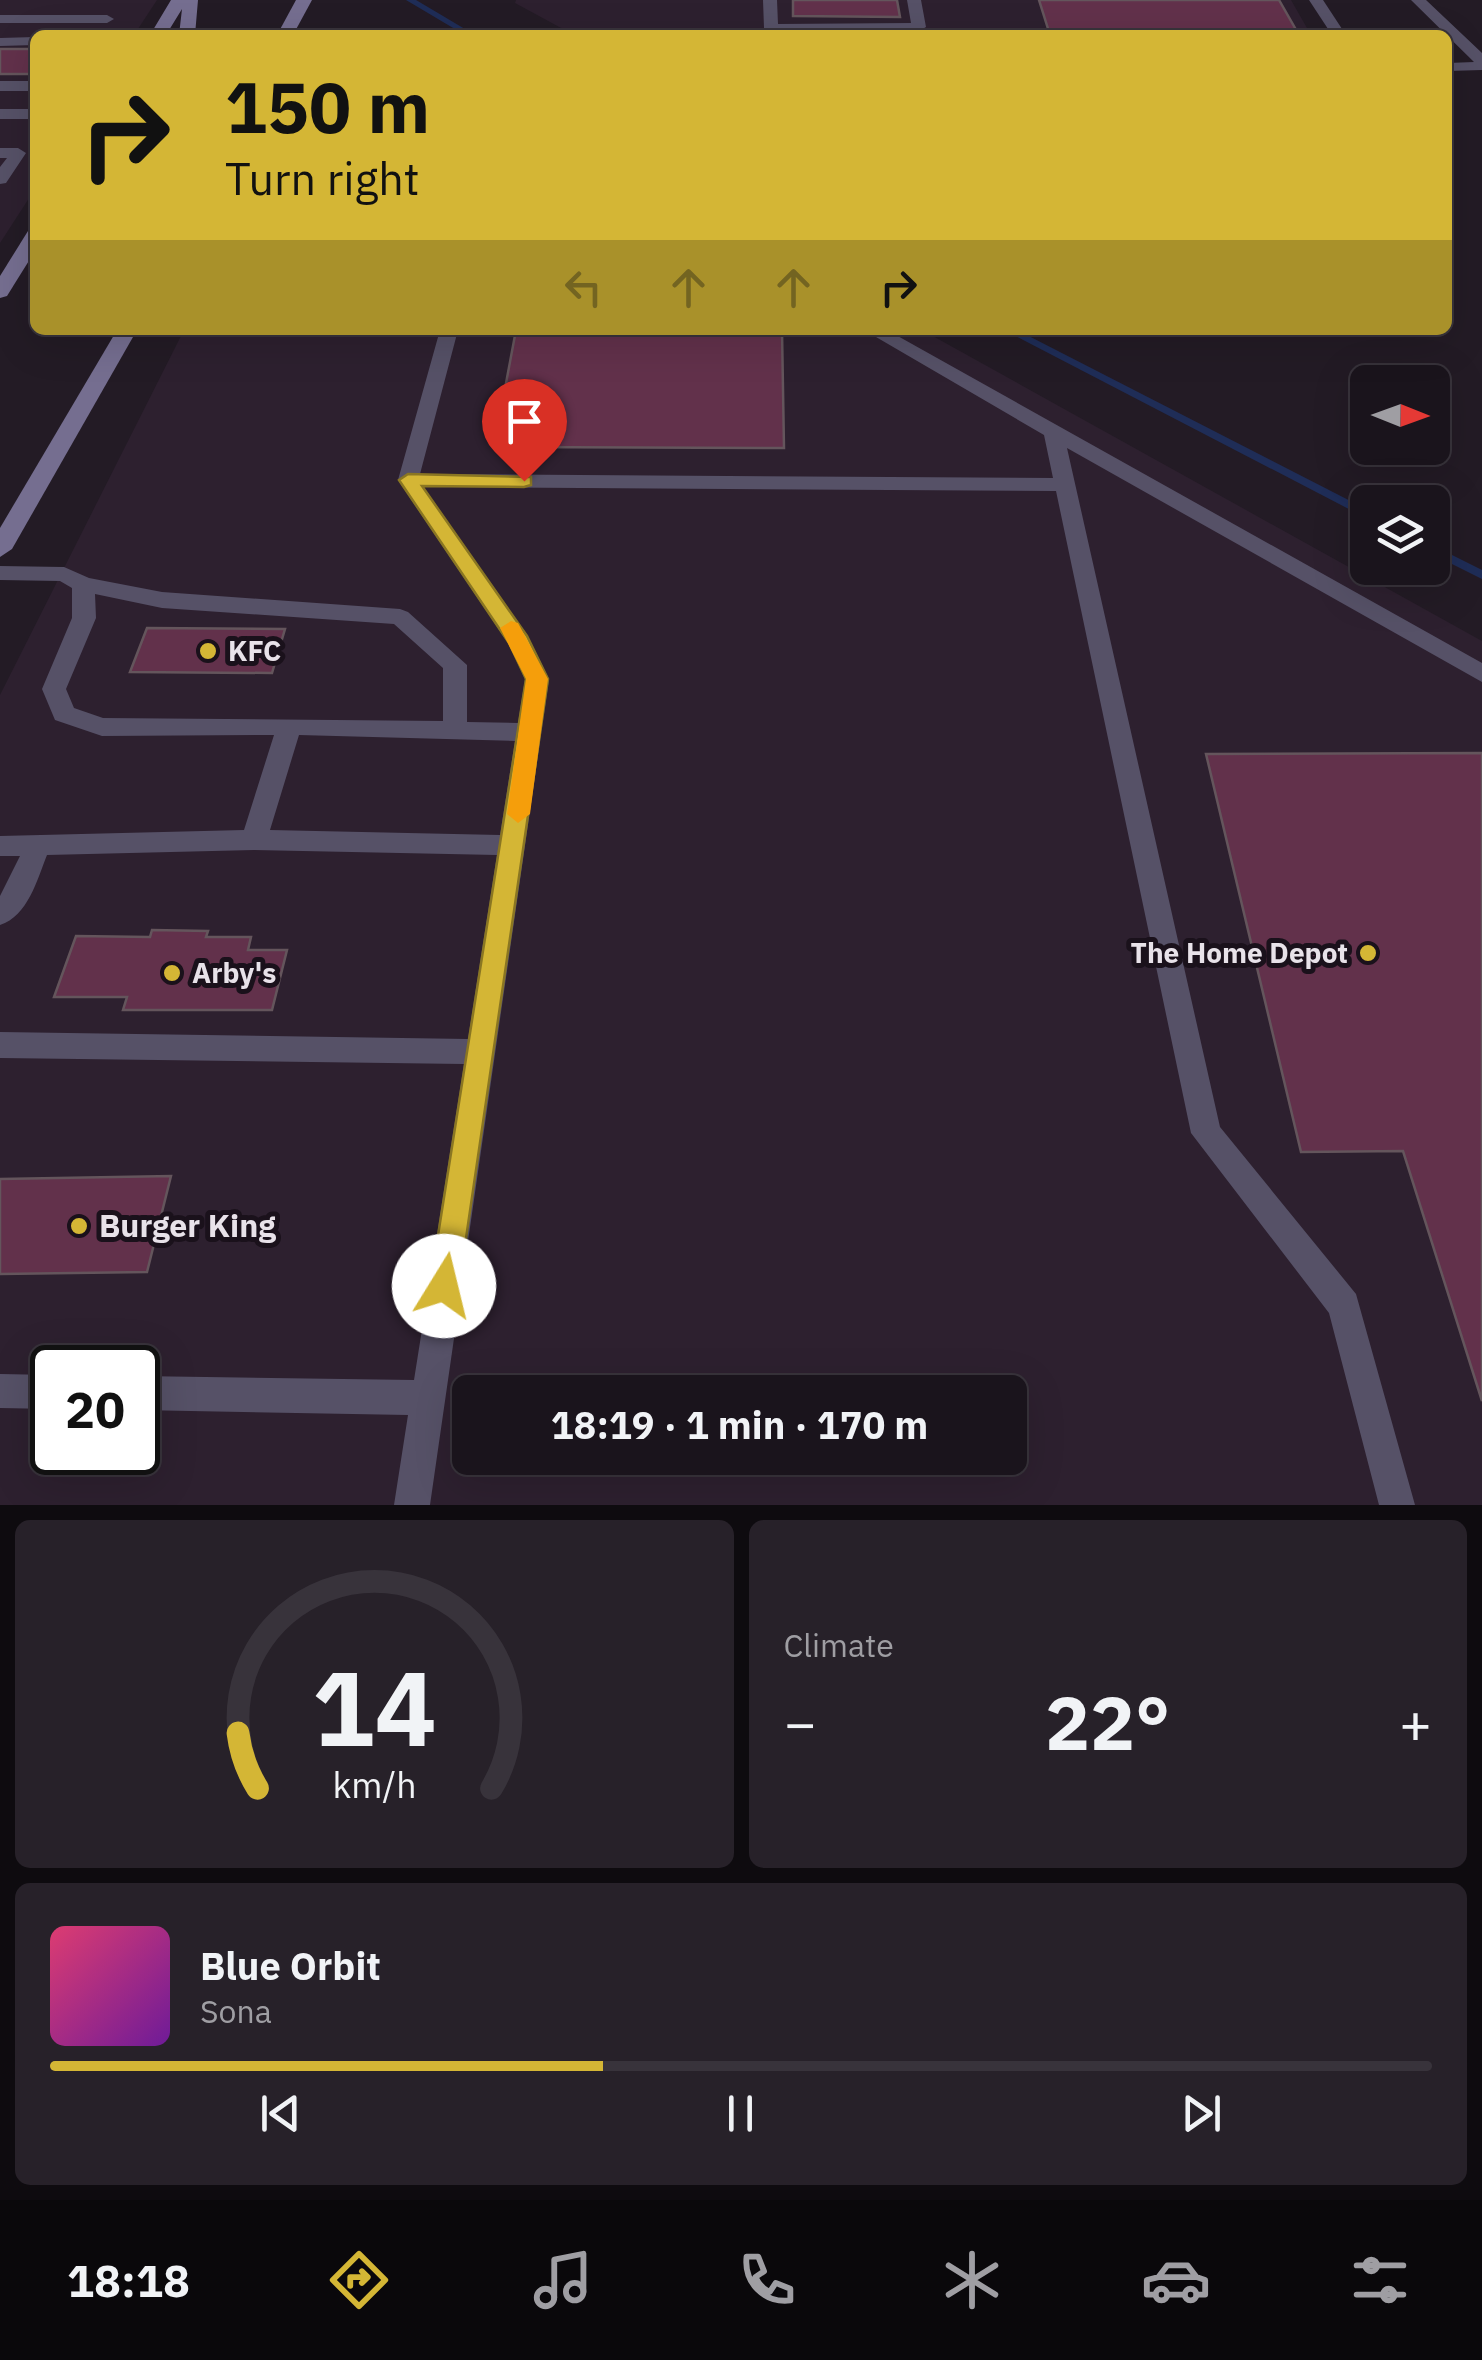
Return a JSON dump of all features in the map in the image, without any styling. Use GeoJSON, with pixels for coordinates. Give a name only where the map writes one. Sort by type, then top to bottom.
{"type":"FeatureCollection","features":[{"type":"Feature","properties":{"kind":"main road"},"geometry":{"type":"LineString","coordinates":[[161,30],[179,0]]}},
{"type":"Feature","properties":{"kind":"main road"},"geometry":{"type":"LineString","coordinates":[[188,30],[190,0]]}},
{"type":"Feature","properties":{"kind":"main road"},"geometry":{"type":"LineString","coordinates":[[288,30],[304,0]]}},
{"type":"Feature","properties":{"kind":"main road"},"geometry":{"type":"LineString","coordinates":[[0,292],[30,243]]}},
{"type":"Feature","properties":{"kind":"main road"},"geometry":{"type":"LineString","coordinates":[[0,549],[124,335]]}},
{"type":"Feature","properties":{"kind":"lane"},"geometry":{"type":"LineString","coordinates":[[770,0],[771,28],[919,27],[914,0]]}},
{"type":"Feature","properties":{"kind":"lane"},"geometry":{"type":"LineString","coordinates":[[1316,0],[1336,30]]}},
{"type":"Feature","properties":{"kind":"lane"},"geometry":{"type":"LineString","coordinates":[[1418,0],[1448,30]]}},
{"type":"Feature","properties":{"kind":"lane"},"geometry":{"type":"LineString","coordinates":[[0,19],[107,19]]}},
{"type":"Feature","properties":{"kind":"lane"},"geometry":{"type":"LineString","coordinates":[[1452,34],[1482,64]]}},
{"type":"Feature","properties":{"kind":"lane"},"geometry":{"type":"LineString","coordinates":[[0,42],[30,41]]}},
{"type":"Feature","properties":{"kind":"lane"},"geometry":{"type":"LineString","coordinates":[[1452,67],[1482,64]]}},
{"type":"Feature","properties":{"kind":"lane"},"geometry":{"type":"LineString","coordinates":[[0,86],[30,86]]}},
{"type":"Feature","properties":{"kind":"lane"},"geometry":{"type":"LineString","coordinates":[[0,114],[30,114]]}},
{"type":"Feature","properties":{"kind":"lane"},"geometry":{"type":"LineString","coordinates":[[0,153],[18,153],[0,179]]}},
{"type":"Feature","properties":{"kind":"lane"},"geometry":{"type":"LineString","coordinates":[[412,1505],[537,679],[519,641],[408,480],[447,335]]}},
{"type":"Feature","properties":{"kind":"lane"},"geometry":{"type":"LineString","coordinates":[[882,335],[1482,674]]}},
{"type":"Feature","properties":{"kind":"lane"},"geometry":{"type":"LineString","coordinates":[[1054,431],[1206,1133],[1344,1305],[1397,1505]]}},
{"type":"Feature","properties":{"kind":"lane"},"geometry":{"type":"LineString","coordinates":[[408,480],[1066,485]]}},
{"type":"Feature","properties":{"kind":"lane"},"geometry":{"type":"LineString","coordinates":[[0,572],[64,574],[83,584],[162,600],[400,617],[455,665],[454,730]]}},
{"type":"Feature","properties":{"kind":"lane"},"geometry":{"type":"LineString","coordinates":[[83,584],[84,618],[54,689],[64,714],[102,727],[290,726],[530,732]]}},
{"type":"Feature","properties":{"kind":"lane"},"geometry":{"type":"LineString","coordinates":[[254,840],[290,726]]}},
{"type":"Feature","properties":{"kind":"lane"},"geometry":{"type":"LineString","coordinates":[[0,846],[254,840],[514,845]]}},
{"type":"Feature","properties":{"kind":"lane"},"geometry":{"type":"LineString","coordinates":[[0,914],[16,895],[37,847]]}},
{"type":"Feature","properties":{"kind":"lane"},"geometry":{"type":"LineString","coordinates":[[0,1045],[480,1052]]}},
{"type":"Feature","properties":{"kind":"lane"},"geometry":{"type":"LineString","coordinates":[[0,1391],[30,1392]]}},
{"type":"Feature","properties":{"kind":"lane"},"geometry":{"type":"LineString","coordinates":[[160,1394],[428,1398]]}},
{"type":"Feature","properties":{"kind":"shaded area"},"geometry":{"type":"Polygon","coordinates":[[[0,0],[157,0],[137,30],[30,30],[30,197],[0,243],[0,0]]]}},
{"type":"Feature","properties":{"kind":"shaded area"},"geometry":{"type":"Polygon","coordinates":[[[1291,0],[1308,30],[565,30],[515,3],[1291,0]]]}},
{"type":"Feature","properties":{"kind":"shaded area"},"geometry":{"type":"Polygon","coordinates":[[[181,335],[931,335],[1350,568],[1350,585],[1381,585],[1482,641],[1482,1505],[0,1505],[0,695],[181,335]]]}},
{"type":"Feature","properties":{"kind":"building"},"geometry":{"type":"Polygon","coordinates":[[[793,0],[897,0],[900,17],[793,16],[793,0]]]}},
{"type":"Feature","properties":{"kind":"building"},"geometry":{"type":"Polygon","coordinates":[[[1039,0],[1279,0],[1296,30],[1048,30],[1039,0]]]}},
{"type":"Feature","properties":{"kind":"building"},"geometry":{"type":"Polygon","coordinates":[[[0,49],[30,49],[30,74],[0,74],[0,49]]]}},
{"type":"Feature","properties":{"kind":"building"},"geometry":{"type":"Polygon","coordinates":[[[515,335],[782,335],[784,448],[494,447],[515,335]]]}},
{"type":"Feature","properties":{"kind":"building","name":"KFC"},"geometry":{"type":"Polygon","coordinates":[[[147,628],[285,629],[272,673],[130,672],[147,628]]]}},
{"type":"Feature","properties":{"kind":"building","name":"The Home Depot"},"geometry":{"type":"Polygon","coordinates":[[[1482,753],[1482,1401],[1403,1151],[1301,1152],[1206,754],[1482,753]]]}},
{"type":"Feature","properties":{"kind":"building","name":"Arby's"},"geometry":{"type":"Polygon","coordinates":[[[152,930],[208,931],[206,937],[251,937],[248,950],[287,950],[272,1010],[123,1010],[127,997],[54,997],[76,936],[150,937],[152,930]]]}},
{"type":"Feature","properties":{"kind":"building","name":"Burger King"},"geometry":{"type":"Polygon","coordinates":[[[171,1176],[147,1272],[0,1274],[0,1179],[171,1176]]]}},
{"type":"Feature","properties":{"kind":"waterway"},"geometry":{"type":"LineString","coordinates":[[410,0],[462,30]]}},
{"type":"Feature","properties":{"kind":"waterway"},"geometry":{"type":"LineString","coordinates":[[1019,335],[1350,506]]}},
{"type":"Feature","properties":{"kind":"waterway"},"geometry":{"type":"LineString","coordinates":[[1450,558],[1482,575]]}},
{"type":"Feature","properties":{"kind":"slow traffic"},"geometry":{"type":"LineString","coordinates":[[511,628],[537,679],[518,814]]}},
{"type":"Feature","properties":{"kind":"place","name":"KFC"},"geometry":{"type":"Point","coordinates":[208,651]}},
{"type":"Feature","properties":{"kind":"place","name":"The Home Depot"},"geometry":{"type":"Point","coordinates":[1368,953]}},
{"type":"Feature","properties":{"kind":"place","name":"Arby's"},"geometry":{"type":"Point","coordinates":[172,973]}},
{"type":"Feature","properties":{"kind":"place","name":"Burger King"},"geometry":{"type":"Point","coordinates":[79,1226]}},
{"type":"Feature","properties":{"kind":"route"},"geometry":{"type":"LineString","coordinates":[[444,1286],[537,679],[519,641],[408,480],[524,481]]}}]}
